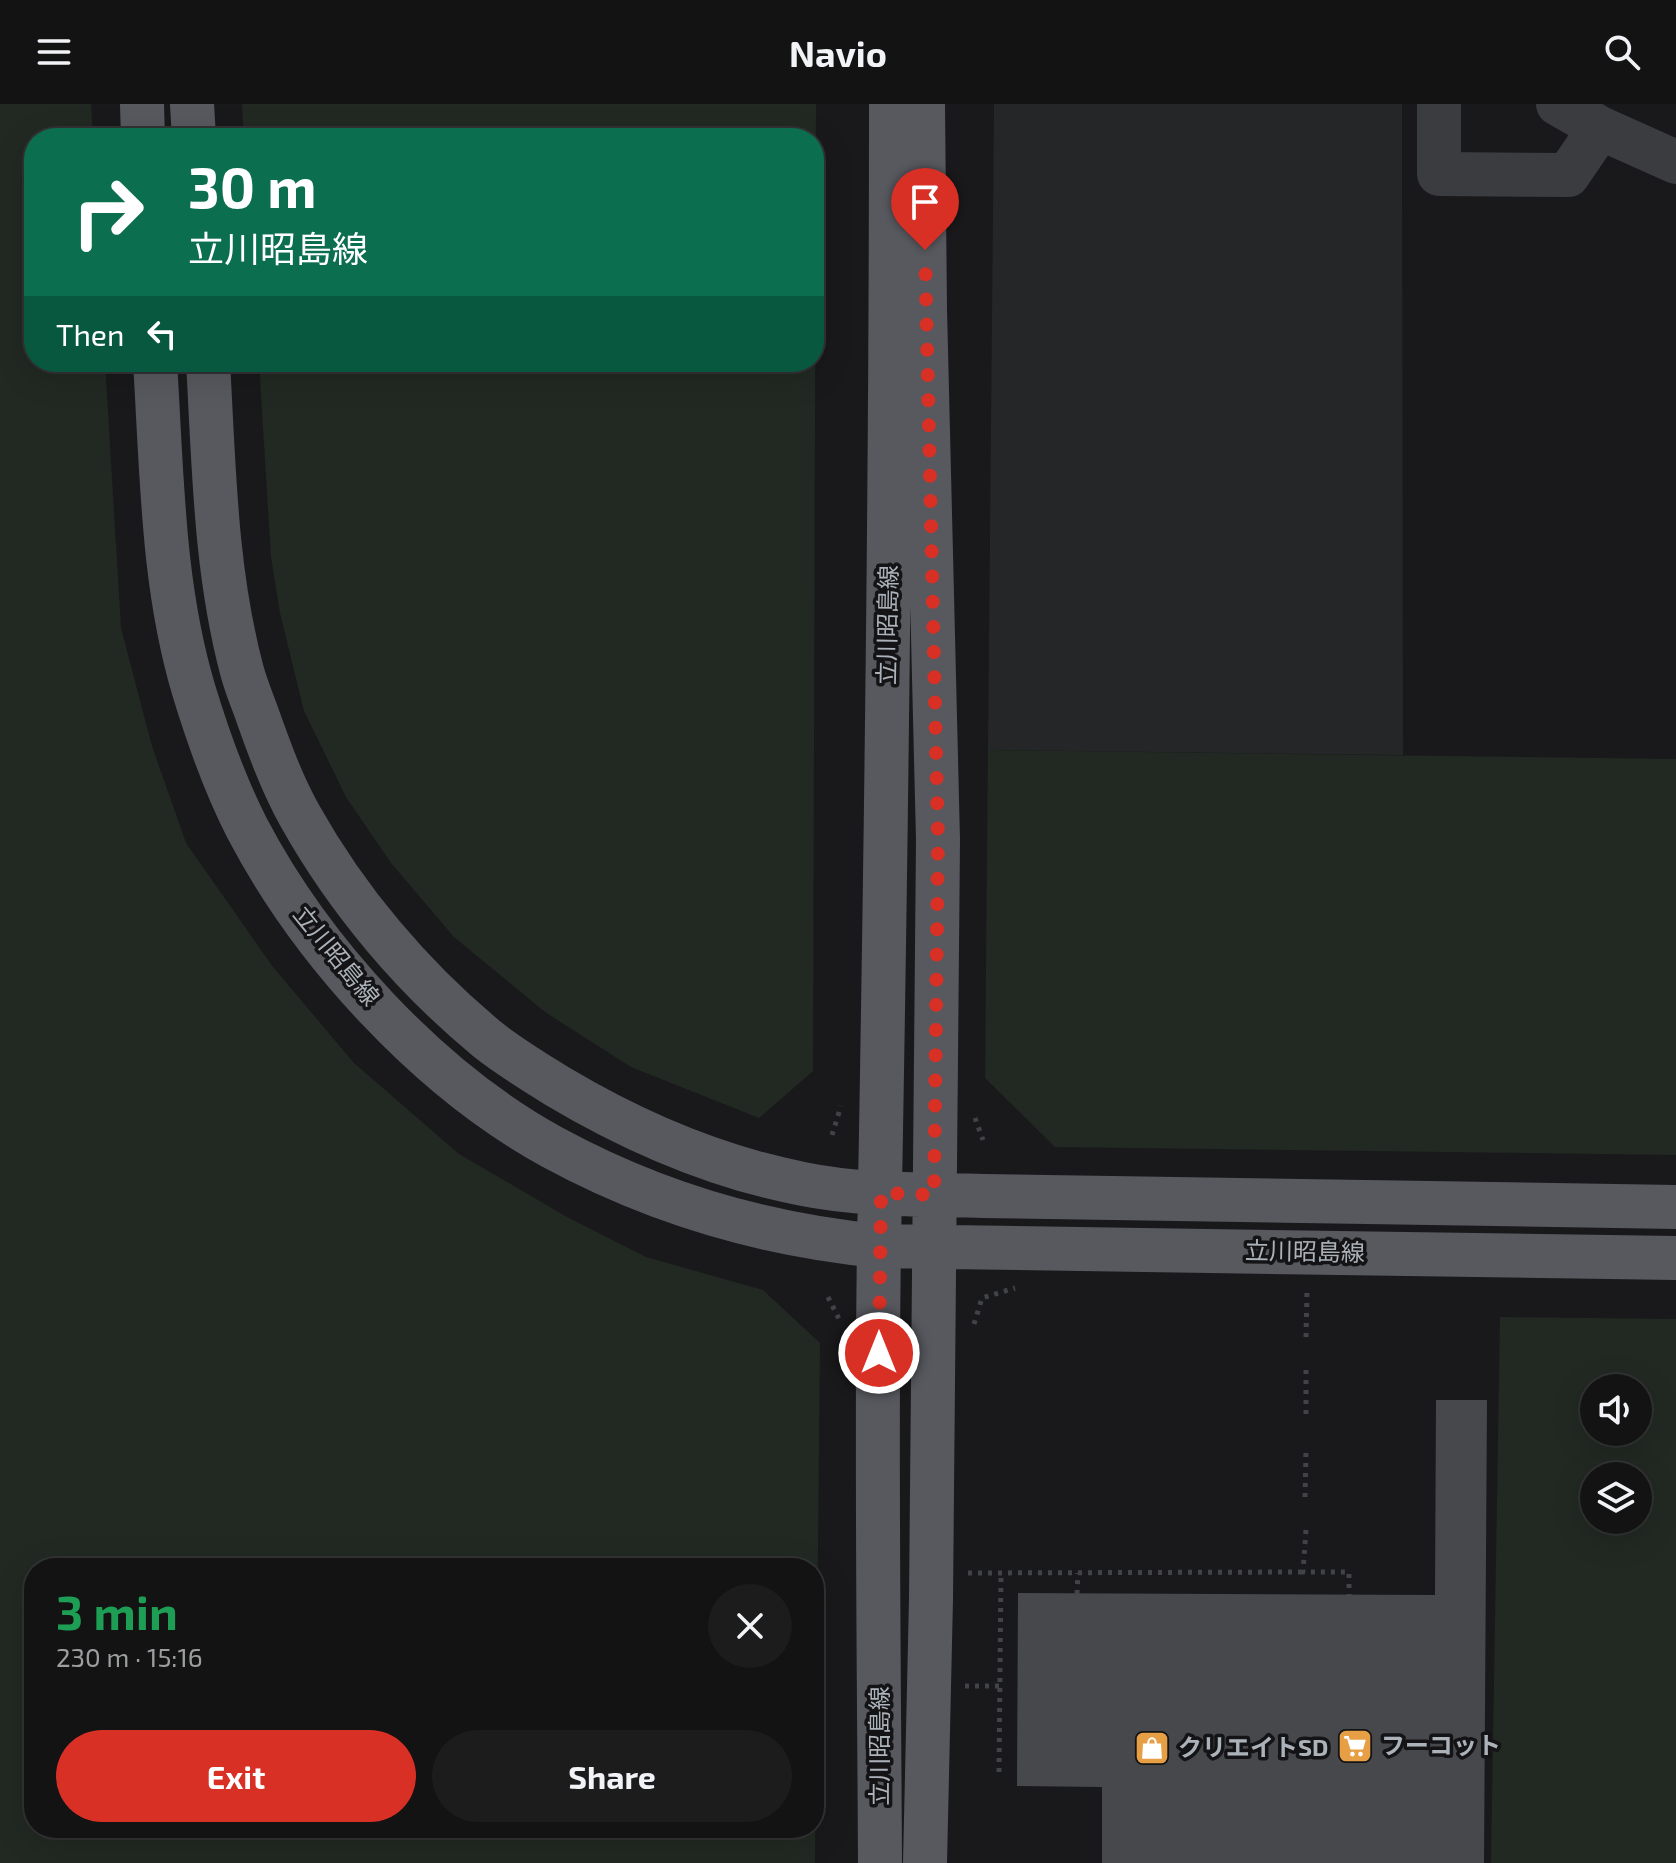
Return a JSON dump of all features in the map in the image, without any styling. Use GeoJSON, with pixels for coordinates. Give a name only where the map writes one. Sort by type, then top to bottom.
{"type":"FeatureCollection","features":[{"type":"Feature","properties":{"kind":"main road"},"geometry":{"type":"LineString","coordinates":[[142,104],[143,128]]}},
{"type":"Feature","properties":{"kind":"main road"},"geometry":{"type":"LineString","coordinates":[[192,104],[193,128]]}},
{"type":"Feature","properties":{"kind":"main road","name":"立川昭島線"},"geometry":{"type":"LineString","coordinates":[[880,1863],[879,1246],[891,343],[891,104]]}},
{"type":"Feature","properties":{"kind":"main road","name":"立川昭島線"},"geometry":{"type":"LineString","coordinates":[[923,104],[938,840],[931,1599],[925,1863]]}},
{"type":"Feature","properties":{"kind":"main road","name":"立川昭島線"},"geometry":{"type":"LineString","coordinates":[[156,372],[166,543],[178,620],[193,689],[218,761],[247,827],[284,889],[328,952],[375,1007],[431,1060],[488,1106],[551,1146],[619,1179],[689,1207],[804,1237],[879,1246],[1676,1258]]}},
{"type":"Feature","properties":{"kind":"main road","name":"立川昭島線"},"geometry":{"type":"LineString","coordinates":[[209,372],[217,529],[226,599],[243,673],[269,747],[298,813],[336,875],[380,933],[433,989],[488,1040],[537,1074],[608,1115],[719,1163],[803,1184],[881,1193],[1676,1207]]}},
{"type":"Feature","properties":{"kind":"street"},"geometry":{"type":"LineString","coordinates":[[1439,104],[1439,174],[1568,175],[1600,128]]}},
{"type":"Feature","properties":{"kind":"street"},"geometry":{"type":"LineString","coordinates":[[1558,104],[1600,128],[1676,162]]}},
{"type":"Feature","properties":{"kind":"path"},"geometry":{"type":"LineString","coordinates":[[1306,1337],[1307,1287]]}},
{"type":"Feature","properties":{"kind":"path"},"geometry":{"type":"LineString","coordinates":[[1306,1370],[1306,1417]]}},
{"type":"Feature","properties":{"kind":"path"},"geometry":{"type":"LineString","coordinates":[[1305,1497],[1306,1451]]}},
{"type":"Feature","properties":{"kind":"path"},"geometry":{"type":"LineString","coordinates":[[1303,1572],[1306,1530]]}},
{"type":"Feature","properties":{"kind":"path"},"geometry":{"type":"LineString","coordinates":[[957,1573],[1349,1572],[1349,1595]]}},
{"type":"Feature","properties":{"kind":"path"},"geometry":{"type":"LineString","coordinates":[[999,1772],[1001,1573]]}},
{"type":"Feature","properties":{"kind":"path"},"geometry":{"type":"LineString","coordinates":[[1077,1594],[1078,1573]]}},
{"type":"Feature","properties":{"kind":"path"},"geometry":{"type":"LineString","coordinates":[[956,1686],[1000,1686]]}},
{"type":"Feature","properties":{"kind":"shaded area"},"geometry":{"type":"Polygon","coordinates":[[[0,104],[91,104],[92,128],[24,128],[24,372],[106,372],[121,628],[152,746],[186,843],[273,967],[354,1063],[459,1154],[567,1217],[646,1257],[763,1290],[820,1343],[818,1558],[24,1558],[24,1838],[815,1838],[815,1863],[0,1863],[0,104]]]}},
{"type":"Feature","properties":{"kind":"shaded area"},"geometry":{"type":"Polygon","coordinates":[[[242,104],[816,104],[816,128],[243,128],[242,104]]]}},
{"type":"Feature","properties":{"kind":"shaded area"},"geometry":{"type":"Polygon","coordinates":[[[994,104],[1402,104],[1403,755],[988,750],[994,104]]]}},
{"type":"Feature","properties":{"kind":"shaded area"},"geometry":{"type":"Polygon","coordinates":[[[260,372],[815,372],[813,1071],[759,1118],[631,1067],[545,1012],[454,937],[391,863],[346,797],[304,711],[280,613],[271,557],[260,372]]]}},
{"type":"Feature","properties":{"kind":"shaded area"},"geometry":{"type":"Polygon","coordinates":[[[988,750],[1676,759],[1676,1155],[1055,1147],[985,1078],[988,750]]]}},
{"type":"Feature","properties":{"kind":"shaded area"},"geometry":{"type":"Polygon","coordinates":[[[1500,1317],[1676,1319],[1676,1863],[1491,1863],[1500,1317]]]}},
{"type":"Feature","properties":{"kind":"building"},"geometry":{"type":"Polygon","coordinates":[[[1436,1400],[1487,1400],[1484,1863],[1102,1863],[1102,1787],[1017,1786],[1018,1593],[1435,1595],[1436,1400]]]}},
{"type":"Feature","properties":{"kind":"place","name":"フーコット"},"geometry":{"type":"Point","coordinates":[1355,1746]}},
{"type":"Feature","properties":{"kind":"place","name":"クリエイトSD"},"geometry":{"type":"Point","coordinates":[1152,1748]}},
{"type":"Feature","properties":{"kind":"route"},"geometry":{"type":"LineString","coordinates":[[879,1353],[881,1193],[934,1195],[938,840],[925,250]]}}]}
